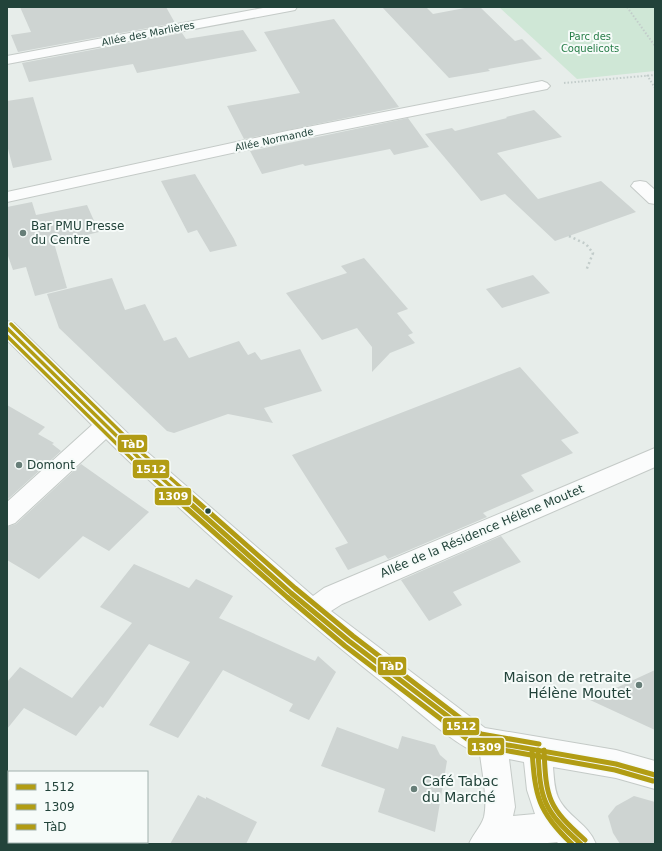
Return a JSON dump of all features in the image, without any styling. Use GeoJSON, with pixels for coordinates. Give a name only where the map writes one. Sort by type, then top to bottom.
{"type":"FeatureCollection","features":[{"type":"Feature","properties":{"kind":"street","name":"Allée des Marlières"},"geometry":{"type":"LineString","coordinates":[[7,60],[290,7]]}},
{"type":"Feature","properties":{"kind":"street","name":"Allée Normande"},"geometry":{"type":"LineString","coordinates":[[7,197],[287,136],[542,86]]}},
{"type":"Feature","properties":{"kind":"street"},"geometry":{"type":"LineString","coordinates":[[640,186],[655,199]]}},
{"type":"Feature","properties":{"kind":"street"},"geometry":{"type":"LineString","coordinates":[[7,328],[154,472],[312,610],[450,719],[479,740],[616,764],[655,775]]}},
{"type":"Feature","properties":{"kind":"street"},"geometry":{"type":"LineString","coordinates":[[7,516],[106,426]]}},
{"type":"Feature","properties":{"kind":"street","name":"Allée de la Résidence Hélène Moutet"},"geometry":{"type":"LineString","coordinates":[[312,610],[333,596],[655,457]]}},
{"type":"Feature","properties":{"kind":"street"},"geometry":{"type":"LineString","coordinates":[[487,841],[498,820],[500,807],[493,742]]}},
{"type":"Feature","properties":{"kind":"street"},"geometry":{"type":"LineString","coordinates":[[538,750],[540,780],[548,810],[572,836]]}},
{"type":"Feature","properties":{"kind":"street"},"geometry":{"type":"LineString","coordinates":[[487,841],[514,831],[572,836]]}},
{"type":"Feature","properties":{"kind":"path"},"geometry":{"type":"LineString","coordinates":[[627,7],[655,46]]}},
{"type":"Feature","properties":{"kind":"path"},"geometry":{"type":"LineString","coordinates":[[647,75],[655,88]]}},
{"type":"Feature","properties":{"kind":"path"},"geometry":{"type":"LineString","coordinates":[[542,86],[655,75]]}},
{"type":"Feature","properties":{"kind":"path"},"geometry":{"type":"LineString","coordinates":[[569,236],[586,244],[593,253],[586,271]]}},
{"type":"Feature","properties":{"kind":"green space","name":"Parc des Coquelicots"},"geometry":{"type":"Polygon","coordinates":[[[499,7],[655,7],[655,71],[577,79],[499,7]]]}},
{"type":"Feature","properties":{"kind":"building"},"geometry":{"type":"Polygon","coordinates":[[[20,7],[166,7],[175,23],[18,52],[11,35],[31,32],[20,7]]]}},
{"type":"Feature","properties":{"kind":"building"},"geometry":{"type":"Polygon","coordinates":[[[382,7],[426,7],[433,14],[470,7],[480,7],[515,41],[522,39],[542,59],[488,69],[490,71],[449,78],[382,7]]]}},
{"type":"Feature","properties":{"kind":"building"},"geometry":{"type":"Polygon","coordinates":[[[334,19],[399,107],[244,139],[227,106],[300,93],[264,32],[334,19]]]}},
{"type":"Feature","properties":{"kind":"building"},"geometry":{"type":"Polygon","coordinates":[[[243,30],[257,51],[137,73],[133,64],[29,82],[22,63],[182,33],[186,39],[243,30]]]}},
{"type":"Feature","properties":{"kind":"building"},"geometry":{"type":"Polygon","coordinates":[[[33,97],[52,160],[13,168],[7,145],[7,101],[33,97]]]}},
{"type":"Feature","properties":{"kind":"building"},"geometry":{"type":"Polygon","coordinates":[[[534,110],[562,137],[497,153],[538,199],[601,181],[636,212],[555,241],[505,194],[481,201],[425,134],[452,128],[455,131],[534,110]]]}},
{"type":"Feature","properties":{"kind":"building"},"geometry":{"type":"Polygon","coordinates":[[[408,118],[429,147],[394,155],[390,149],[305,166],[303,164],[262,174],[250,151],[408,118]]]}},
{"type":"Feature","properties":{"kind":"building"},"geometry":{"type":"Polygon","coordinates":[[[195,174],[237,246],[210,252],[197,230],[188,233],[161,181],[195,174]]]}},
{"type":"Feature","properties":{"kind":"building"},"geometry":{"type":"Polygon","coordinates":[[[32,202],[36,215],[87,205],[99,232],[54,243],[67,288],[35,296],[26,267],[13,270],[7,253],[7,207],[32,202]]]}},
{"type":"Feature","properties":{"kind":"building"},"geometry":{"type":"Polygon","coordinates":[[[364,258],[408,309],[397,313],[413,333],[408,335],[415,343],[390,353],[372,372],[372,347],[357,328],[322,340],[286,293],[347,273],[341,266],[364,258]]]}},
{"type":"Feature","properties":{"kind":"building"},"geometry":{"type":"Polygon","coordinates":[[[533,275],[550,293],[502,308],[486,289],[533,275]]]}},
{"type":"Feature","properties":{"kind":"building"},"geometry":{"type":"Polygon","coordinates":[[[112,278],[125,310],[145,304],[164,341],[176,337],[189,358],[239,341],[248,355],[255,352],[261,360],[300,349],[322,391],[264,408],[273,423],[228,414],[174,433],[167,431],[59,328],[47,294],[112,278]]]}},
{"type":"Feature","properties":{"kind":"building"},"geometry":{"type":"Polygon","coordinates":[[[520,367],[579,433],[561,440],[573,453],[521,475],[534,491],[483,513],[487,517],[388,559],[385,555],[348,570],[335,548],[348,543],[292,455],[520,367]]]}},
{"type":"Feature","properties":{"kind":"building","name":"Domont"},"geometry":{"type":"Polygon","coordinates":[[[7,405],[45,427],[38,434],[54,443],[52,444],[61,451],[7,500],[7,405]]]}},
{"type":"Feature","properties":{"kind":"building"},"geometry":{"type":"Polygon","coordinates":[[[81,464],[149,512],[109,551],[83,536],[39,579],[7,560],[7,527],[16,524],[81,464]]]}},
{"type":"Feature","properties":{"kind":"building"},"geometry":{"type":"Polygon","coordinates":[[[501,536],[521,562],[453,592],[462,605],[429,621],[401,580],[501,536]]]}},
{"type":"Feature","properties":{"kind":"building"},"geometry":{"type":"Polygon","coordinates":[[[134,564],[189,588],[196,579],[233,596],[219,618],[315,661],[318,656],[336,672],[309,720],[289,711],[293,704],[223,670],[178,738],[149,725],[190,662],[149,644],[103,708],[100,706],[76,736],[24,708],[7,729],[7,682],[20,667],[72,698],[132,623],[100,607],[134,564]]]}},
{"type":"Feature","properties":{"kind":"building","name":"Maison de retraite Hélène Moutet"},"geometry":{"type":"Polygon","coordinates":[[[655,670],[655,730],[590,700],[655,670]]]}},
{"type":"Feature","properties":{"kind":"building"},"geometry":{"type":"Polygon","coordinates":[[[337,727],[398,749],[402,736],[435,745],[440,755],[447,761],[435,832],[378,812],[385,789],[321,766],[337,727]]]}},
{"type":"Feature","properties":{"kind":"building"},"geometry":{"type":"Polygon","coordinates":[[[198,795],[206,799],[206,797],[257,822],[246,844],[170,844],[198,795]]]}},
{"type":"Feature","properties":{"kind":"building"},"geometry":{"type":"Polygon","coordinates":[[[634,796],[655,802],[655,844],[620,844],[613,833],[608,816],[616,806],[634,796]]]}},
{"type":"Feature","properties":{"kind":"transit line","name":"TàD"},"geometry":{"type":"LineString","coordinates":[[11,324],[143,454],[295,588],[353,636],[481,734],[539,744]]}},
{"type":"Feature","properties":{"kind":"transit line","name":"1512"},"geometry":{"type":"LineString","coordinates":[[7,328],[139,458],[291,593],[349,641],[479,740],[616,764],[655,775]]}},
{"type":"Feature","properties":{"kind":"transit line","name":"1309"},"geometry":{"type":"LineString","coordinates":[[7,336],[135,462],[287,597],[345,646],[475,745],[615,770],[653,781]]}},
{"type":"Feature","properties":{"kind":"transit line","name":"1309"},"geometry":{"type":"LineString","coordinates":[[532,750],[534,780],[540,803],[551,822],[572,844]]}},
{"type":"Feature","properties":{"kind":"transit line","name":"1512"},"geometry":{"type":"LineString","coordinates":[[538,750],[540,781],[543,797],[549,811],[564,829],[581,844]]}},
{"type":"Feature","properties":{"kind":"transit line","name":"TàD"},"geometry":{"type":"LineString","coordinates":[[544,750],[548,795],[551,802],[568,825],[585,840]]}},
{"type":"Feature","properties":{"kind":"place","name":"Bar PMU Presse du Centre"},"geometry":{"type":"Point","coordinates":[23,233]}},
{"type":"Feature","properties":{"kind":"place","name":"Domont"},"geometry":{"type":"Point","coordinates":[19,465]}},
{"type":"Feature","properties":{"kind":"place","name":"Maison de retraite Hélène Moutet"},"geometry":{"type":"Point","coordinates":[639,685]}},
{"type":"Feature","properties":{"kind":"place","name":"Café Tabac du Marché"},"geometry":{"type":"Point","coordinates":[414,789]}}]}
